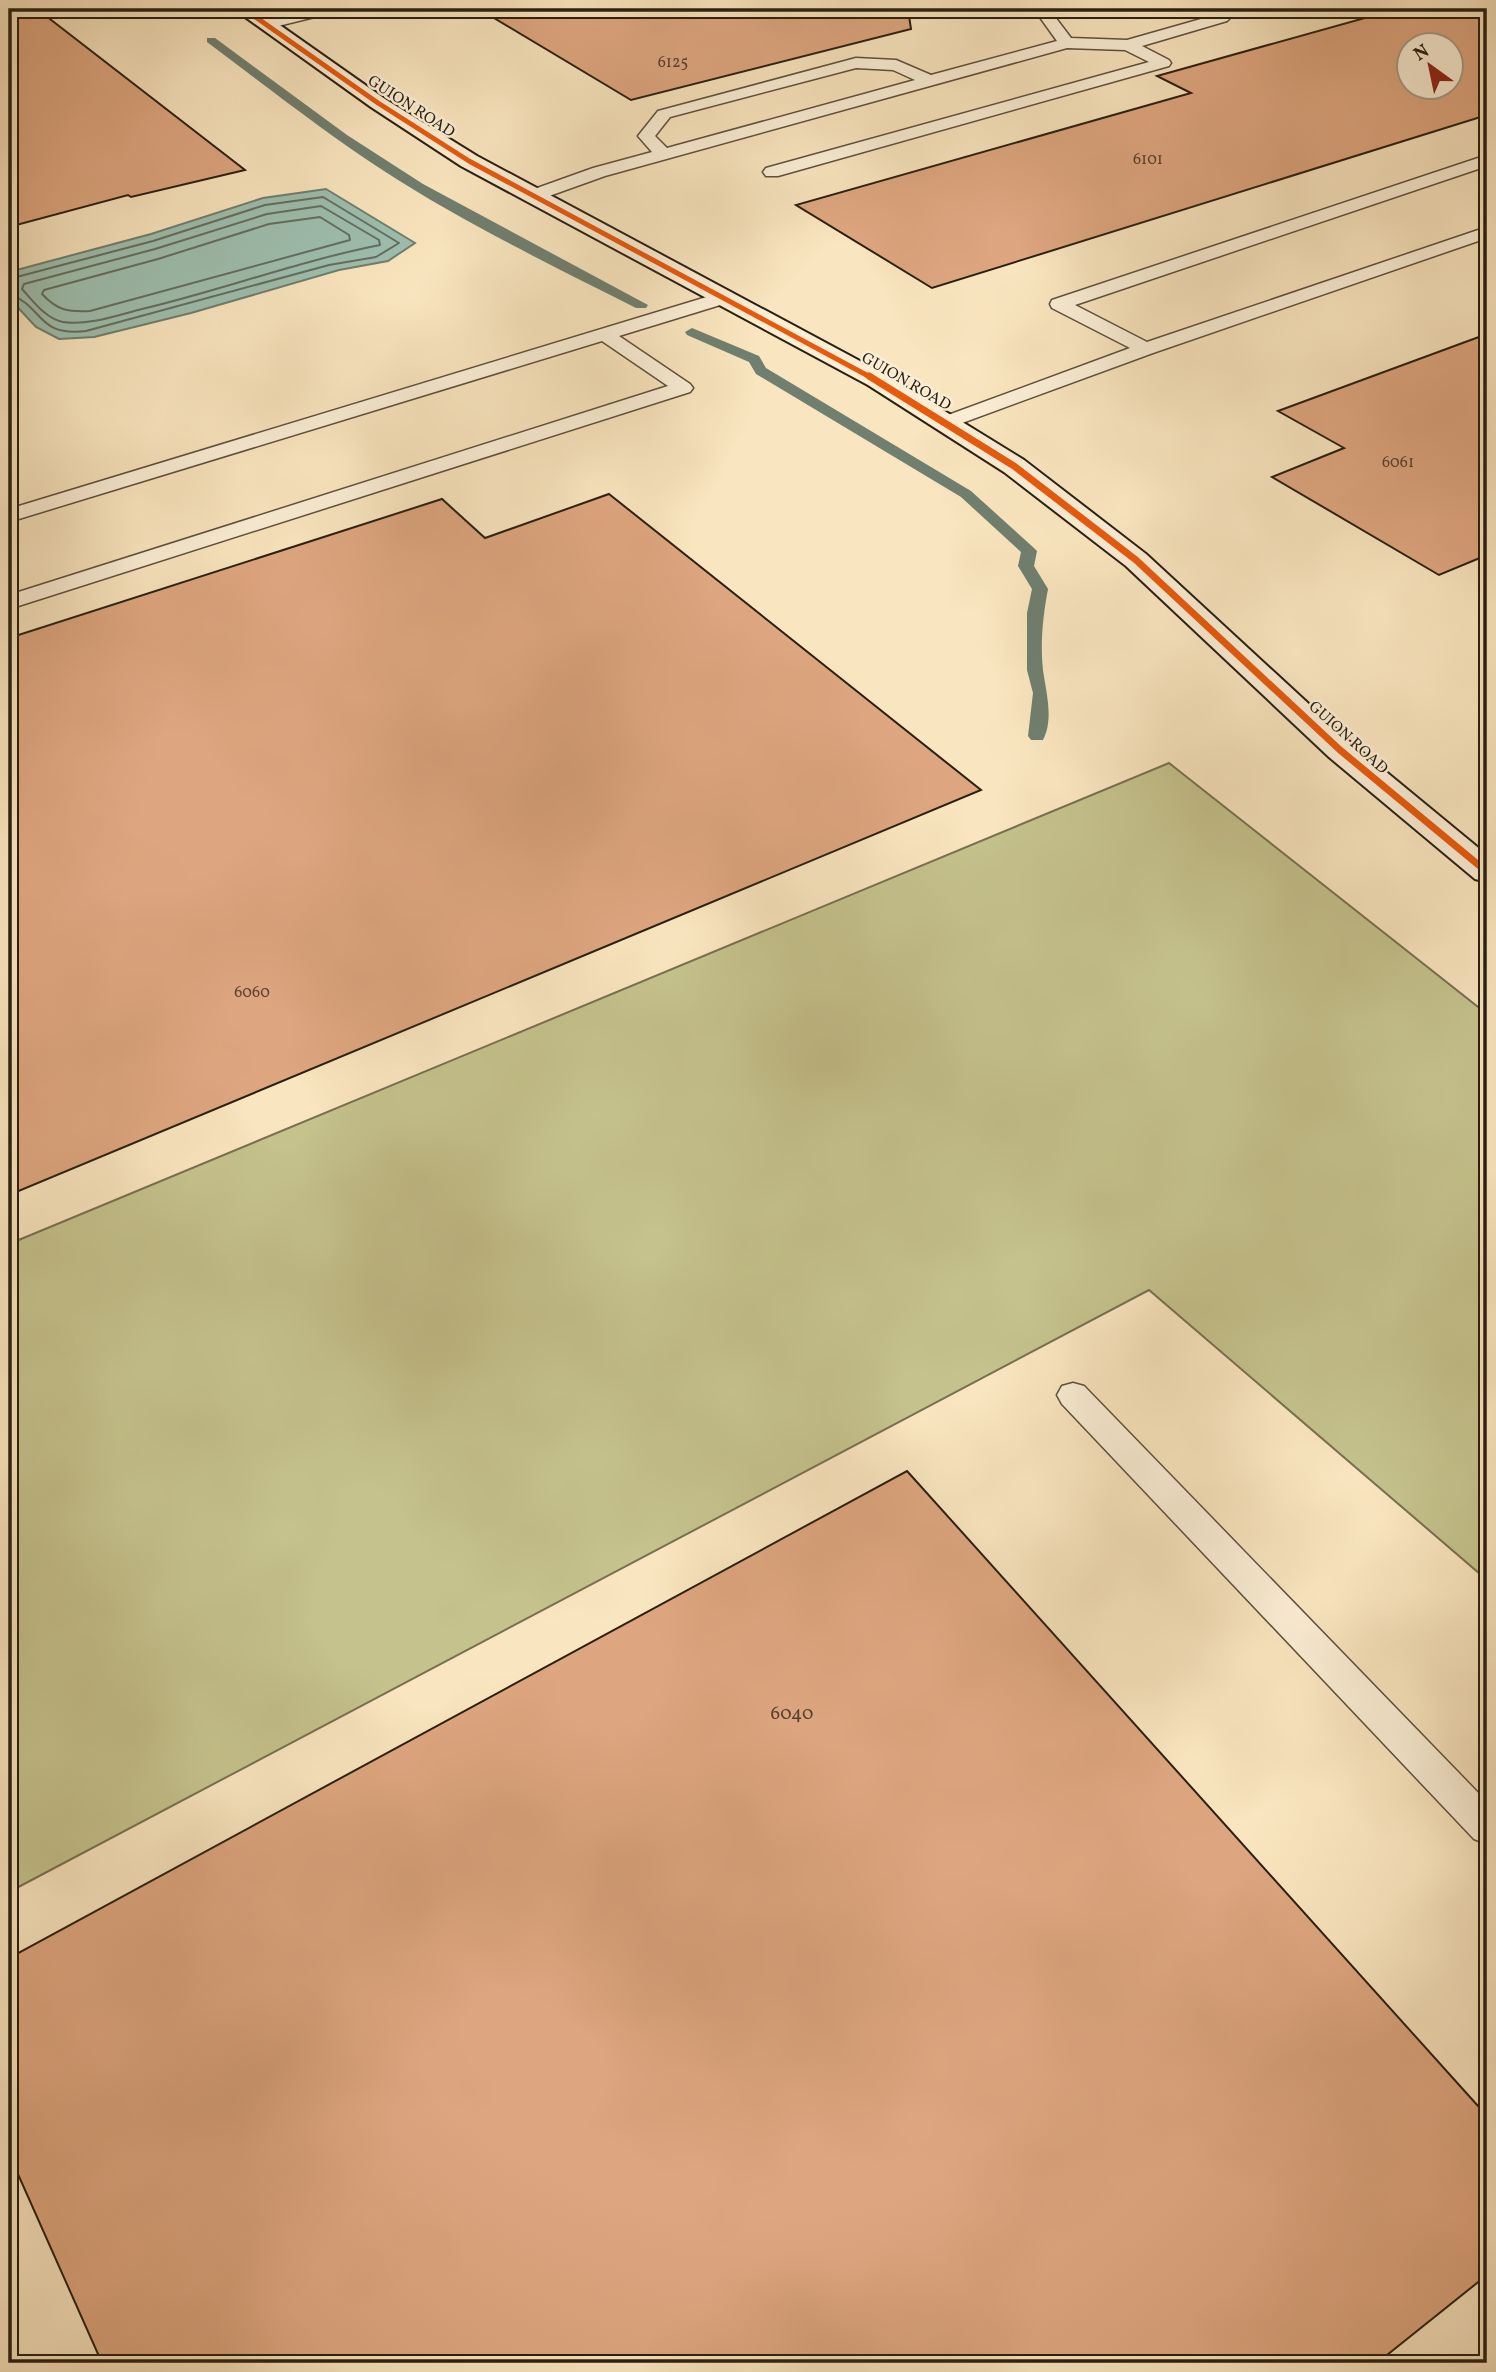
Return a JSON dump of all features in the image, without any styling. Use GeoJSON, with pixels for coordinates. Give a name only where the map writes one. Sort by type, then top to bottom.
{"type":"FeatureCollection","features":[{"type":"Feature","properties":{"kind":"street","name":"GUION ROAD"},"geometry":{"type":"LineString","coordinates":[[244,9],[404,120],[532,196],[877,380],[947,422],[1056,496],[1127,552],[1340,750],[1487,872]]}},
{"type":"Feature","properties":{"kind":"lane"},"geometry":{"type":"LineString","coordinates":[[266,24],[330,9]]}},
{"type":"Feature","properties":{"kind":"lane"},"geometry":{"type":"LineString","coordinates":[[1041,9],[1066,43]]}},
{"type":"Feature","properties":{"kind":"lane"},"geometry":{"type":"LineString","coordinates":[[532,196],[600,172],[1066,43],[1128,45],[1222,18]]}},
{"type":"Feature","properties":{"kind":"lane"},"geometry":{"type":"LineString","coordinates":[[772,172],[1163,63],[1128,45]]}},
{"type":"Feature","properties":{"kind":"lane"},"geometry":{"type":"LineString","coordinates":[[664,155],[646,136],[664,114],[856,63],[896,65],[931,81]]}},
{"type":"Feature","properties":{"kind":"lane"},"geometry":{"type":"LineString","coordinates":[[1146,349],[1059,304],[1487,160]]}},
{"type":"Feature","properties":{"kind":"lane"},"geometry":{"type":"LineString","coordinates":[[947,422],[1146,349],[1487,232]]}},
{"type":"Feature","properties":{"kind":"lane"},"geometry":{"type":"LineString","coordinates":[[9,516],[723,298]]}},
{"type":"Feature","properties":{"kind":"lane"},"geometry":{"type":"LineString","coordinates":[[9,602],[682,388],[604,334]]}},
{"type":"Feature","properties":{"kind":"lane"},"geometry":{"type":"LineString","coordinates":[[1073,1395],[1487,1827]]}},
{"type":"Feature","properties":{"kind":"shaded area"},"geometry":{"type":"Polygon","coordinates":[[[1169,763],[1487,1014],[1487,1580],[1149,1290],[9,1892],[9,1244],[1169,763]]]}},
{"type":"Feature","properties":{"kind":"water"},"geometry":{"type":"Polygon","coordinates":[[[326,189],[415,243],[388,261],[339,270],[191,313],[94,337],[59,339],[36,327],[9,298],[9,272],[151,234],[263,198],[326,189]]]}},
{"type":"Feature","properties":{"kind":"building"},"geometry":{"type":"Polygon","coordinates":[[[9,9],[37,9],[245,170],[131,197],[128,195],[9,227],[9,9]]]}},
{"type":"Feature","properties":{"kind":"building"},"geometry":{"type":"Polygon","coordinates":[[[479,9],[908,9],[911,29],[631,100],[479,9]]]}},
{"type":"Feature","properties":{"kind":"building"},"geometry":{"type":"Polygon","coordinates":[[[1397,9],[1487,9],[1487,115],[932,288],[796,205],[1191,93],[1157,76],[1397,9]]]}},
{"type":"Feature","properties":{"kind":"building"},"geometry":{"type":"Polygon","coordinates":[[[1487,334],[1487,555],[1439,575],[1272,477],[1344,448],[1278,411],[1487,334]]]}},
{"type":"Feature","properties":{"kind":"building"},"geometry":{"type":"Polygon","coordinates":[[[609,494],[981,790],[9,1195],[9,638],[442,499],[485,538],[609,494]]]}},
{"type":"Feature","properties":{"kind":"building"},"geometry":{"type":"Polygon","coordinates":[[[907,1471],[1487,2116],[1487,2275],[1377,2363],[102,2363],[9,2154],[9,1958],[907,1471]]]}},
{"type":"Feature","properties":{"kind":"waterway"},"geometry":{"type":"LineString","coordinates":[[211,40],[343,138],[418,187],[513,240],[641,305]]}},
{"type":"Feature","properties":{"kind":"waterway"},"geometry":{"type":"LineString","coordinates":[[692,332],[754,359],[761,371],[966,494],[1029,551],[1026,566],[1040,589],[1035,613],[1035,670],[1041,693],[1037,736]]}},
{"type":"Feature","properties":{"kind":"cycle path"},"geometry":{"type":"LineString","coordinates":[[244,9],[378,103],[469,161],[877,380],[1014,466],[1136,560],[1340,750],[1487,872]]}}]}
